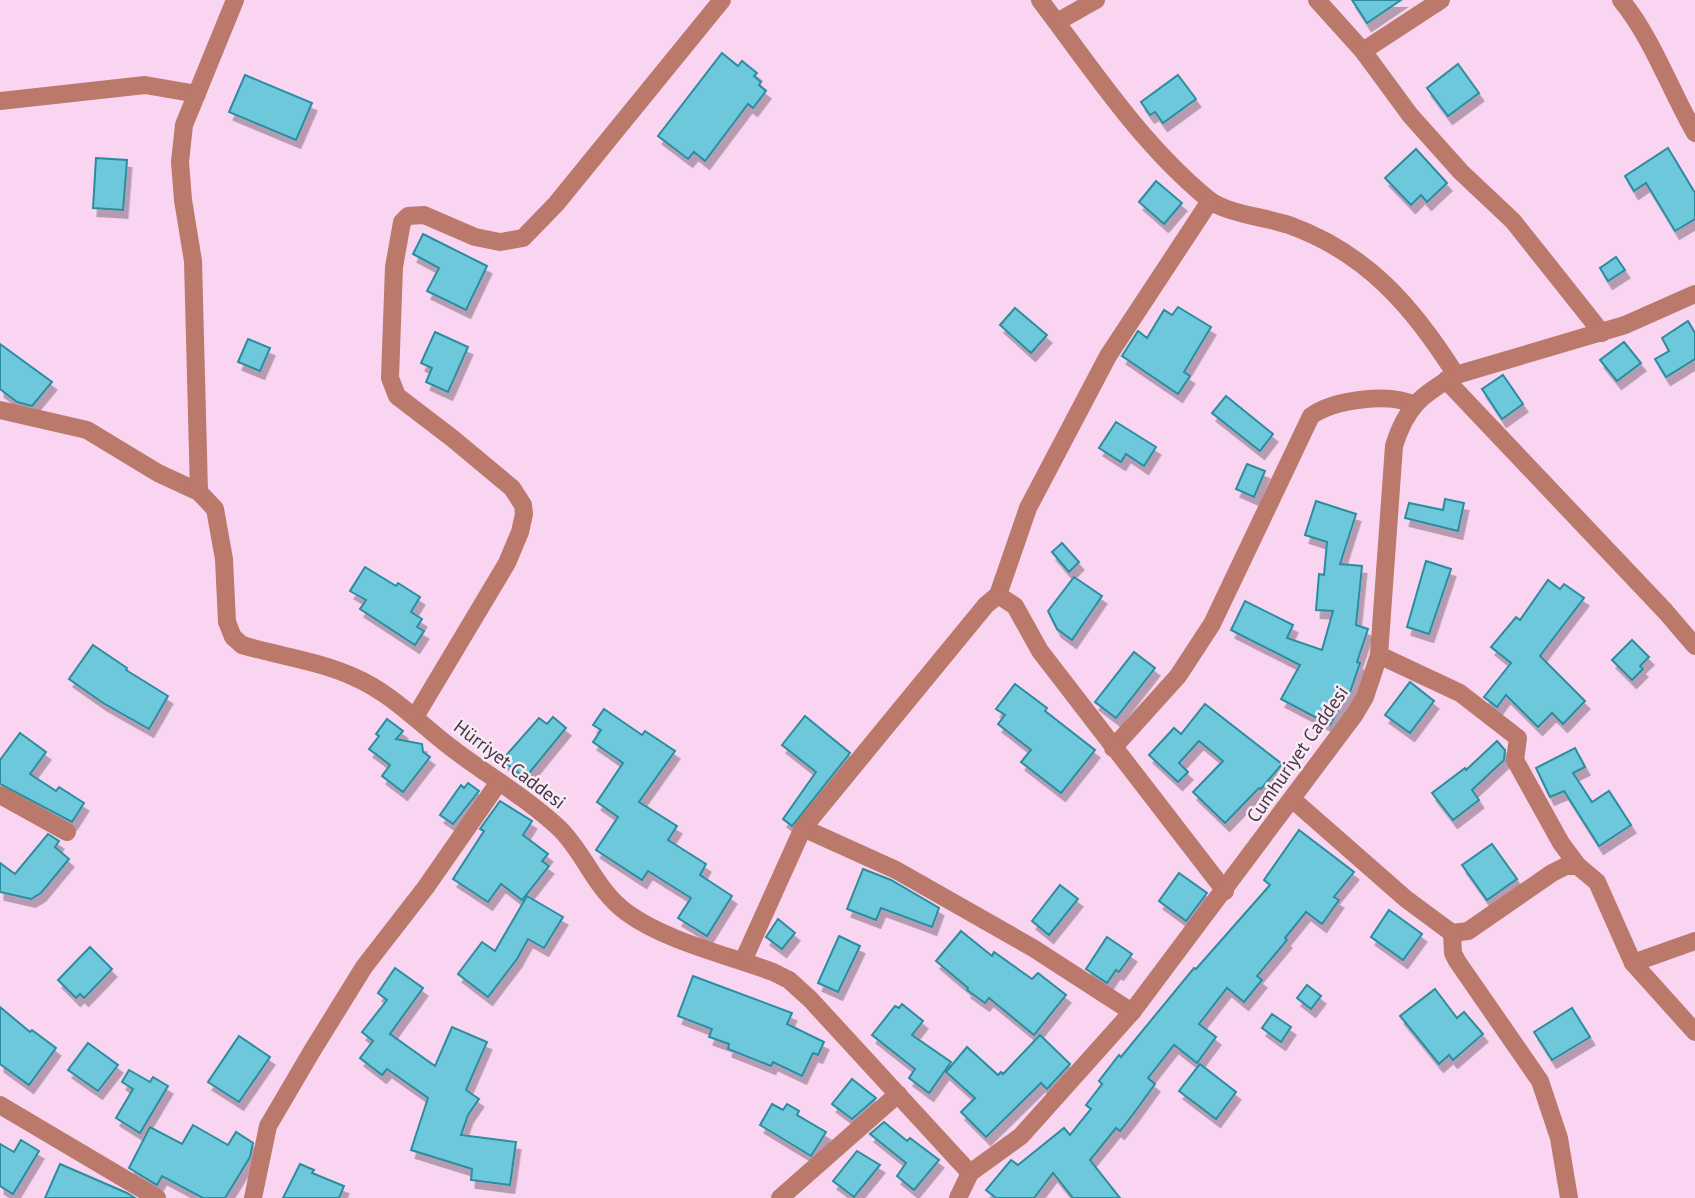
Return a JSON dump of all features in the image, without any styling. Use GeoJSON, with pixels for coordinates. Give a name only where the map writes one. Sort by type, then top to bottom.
{"type":"FeatureCollection","features":[{"type":"Feature","properties":{"kind":"street"},"geometry":{"type":"LineString","coordinates":[[0,410],[87,430],[159,473],[199,492],[192,261],[180,162],[184,125],[235,0]]}},
{"type":"Feature","properties":{"kind":"street"},"geometry":{"type":"LineString","coordinates":[[1040,0],[1142,135],[1210,201],[1313,234],[1345,251],[1383,281],[1432,338],[1451,378],[1695,646]]}},
{"type":"Feature","properties":{"kind":"street"},"geometry":{"type":"LineString","coordinates":[[1057,22],[1096,0]]}},
{"type":"Feature","properties":{"kind":"street"},"geometry":{"type":"LineString","coordinates":[[1317,0],[1363,51],[1410,115],[1461,172],[1513,221],[1602,333]]}},
{"type":"Feature","properties":{"kind":"street"},"geometry":{"type":"LineString","coordinates":[[1363,51],[1441,0]]}},
{"type":"Feature","properties":{"kind":"street"},"geometry":{"type":"LineString","coordinates":[[1622,0],[1649,43],[1695,133]]}},
{"type":"Feature","properties":{"kind":"street"},"geometry":{"type":"LineString","coordinates":[[415,717],[507,563],[524,514],[523,505],[512,488],[397,396],[390,378],[394,267],[402,222],[408,216],[424,215],[475,237],[500,242],[523,238],[555,204],[715,3]]}},
{"type":"Feature","properties":{"kind":"street"},"geometry":{"type":"LineString","coordinates":[[0,101],[145,85],[197,94]]}},
{"type":"Feature","properties":{"kind":"street"},"geometry":{"type":"LineString","coordinates":[[743,961],[803,828],[986,605],[998,596],[1028,508],[1108,356],[1210,201]]}},
{"type":"Feature","properties":{"kind":"street","name":"Cumhuriyet Caddesi"},"geometry":{"type":"LineString","coordinates":[[958,1198],[970,1173],[1021,1136],[1132,1012],[1225,891],[1365,697],[1379,655],[1394,446],[1401,424],[1414,405],[1434,387],[1451,378],[1602,333],[1695,295]]}},
{"type":"Feature","properties":{"kind":"street"},"geometry":{"type":"LineString","coordinates":[[1113,748],[1165,693],[1212,624],[1311,416],[1325,407],[1345,400],[1395,400],[1414,405]]}},
{"type":"Feature","properties":{"kind":"street","name":"Hürriyet Caddesi"},"geometry":{"type":"LineString","coordinates":[[199,492],[215,509],[224,559],[227,622],[233,637],[242,645],[337,669],[374,687],[563,832],[607,896],[625,912],[660,932],[773,972],[799,987],[970,1173]]}},
{"type":"Feature","properties":{"kind":"street"},"geometry":{"type":"LineString","coordinates":[[998,596],[1014,606],[1040,651],[1225,891]]}},
{"type":"Feature","properties":{"kind":"street"},"geometry":{"type":"LineString","coordinates":[[1379,655],[1460,693],[1518,738],[1515,760],[1561,843],[1578,866],[1597,882],[1633,963],[1695,1032]]}},
{"type":"Feature","properties":{"kind":"street"},"geometry":{"type":"LineString","coordinates":[[253,1198],[268,1126],[312,1051],[364,967],[426,887],[499,782]]}},
{"type":"Feature","properties":{"kind":"street"},"geometry":{"type":"LineString","coordinates":[[0,795],[67,832]]}},
{"type":"Feature","properties":{"kind":"street"},"geometry":{"type":"LineString","coordinates":[[1292,799],[1406,900],[1452,933],[1468,931],[1552,873],[1566,866],[1578,866]]}},
{"type":"Feature","properties":{"kind":"street"},"geometry":{"type":"LineString","coordinates":[[803,828],[896,870],[1033,948],[1132,1012]]}},
{"type":"Feature","properties":{"kind":"street"},"geometry":{"type":"LineString","coordinates":[[1452,933],[1453,953],[1457,961],[1540,1081],[1559,1138],[1569,1198]]}},
{"type":"Feature","properties":{"kind":"street"},"geometry":{"type":"LineString","coordinates":[[1633,963],[1695,941]]}},
{"type":"Feature","properties":{"kind":"street"},"geometry":{"type":"LineString","coordinates":[[780,1198],[898,1094]]}},
{"type":"Feature","properties":{"kind":"street"},"geometry":{"type":"LineString","coordinates":[[0,1105],[157,1198]]}},
{"type":"Feature","properties":{"kind":"building"},"geometry":{"type":"Polygon","coordinates":[[[1352,0],[1401,0],[1367,23],[1352,0]]]}},
{"type":"Feature","properties":{"kind":"building"},"geometry":{"type":"Polygon","coordinates":[[[722,53],[738,66],[742,61],[757,73],[754,76],[766,91],[753,108],[748,104],[705,161],[694,152],[688,159],[658,136],[722,53]]]}},
{"type":"Feature","properties":{"kind":"building"},"geometry":{"type":"Polygon","coordinates":[[[1458,64],[1479,93],[1448,116],[1427,88],[1458,64]]]}},
{"type":"Feature","properties":{"kind":"building"},"geometry":{"type":"Polygon","coordinates":[[[245,75],[312,103],[296,140],[229,112],[245,75]]]}},
{"type":"Feature","properties":{"kind":"building"},"geometry":{"type":"Polygon","coordinates":[[[1178,75],[1196,99],[1163,123],[1155,112],[1150,115],[1141,102],[1178,75]]]}},
{"type":"Feature","properties":{"kind":"building"},"geometry":{"type":"Polygon","coordinates":[[[1668,148],[1695,193],[1695,219],[1675,231],[1646,183],[1634,191],[1625,176],[1668,148]]]}},
{"type":"Feature","properties":{"kind":"building"},"geometry":{"type":"Polygon","coordinates":[[[1416,149],[1447,183],[1427,202],[1421,195],[1411,205],[1385,178],[1416,149]]]}},
{"type":"Feature","properties":{"kind":"building"},"geometry":{"type":"Polygon","coordinates":[[[96,158],[127,160],[123,210],[93,208],[96,158]]]}},
{"type":"Feature","properties":{"kind":"building"},"geometry":{"type":"Polygon","coordinates":[[[1156,181],[1182,203],[1164,224],[1139,202],[1156,181]]]}},
{"type":"Feature","properties":{"kind":"building"},"geometry":{"type":"Polygon","coordinates":[[[423,234],[487,266],[466,310],[427,291],[439,268],[413,254],[423,234]]]}},
{"type":"Feature","properties":{"kind":"building"},"geometry":{"type":"Polygon","coordinates":[[[1616,257],[1625,270],[1608,281],[1600,268],[1616,257]]]}},
{"type":"Feature","properties":{"kind":"building"},"geometry":{"type":"Polygon","coordinates":[[[1178,307],[1211,327],[1184,372],[1190,376],[1178,394],[1122,356],[1138,331],[1147,338],[1164,310],[1172,315],[1178,307]]]}},
{"type":"Feature","properties":{"kind":"building"},"geometry":{"type":"Polygon","coordinates":[[[1015,308],[1047,335],[1031,353],[1000,325],[1015,308]]]}},
{"type":"Feature","properties":{"kind":"building"},"geometry":{"type":"Polygon","coordinates":[[[1688,321],[1695,333],[1695,359],[1666,377],[1655,359],[1669,351],[1662,338],[1688,321]]]}},
{"type":"Feature","properties":{"kind":"building"},"geometry":{"type":"Polygon","coordinates":[[[435,332],[468,347],[448,392],[426,382],[432,368],[421,363],[435,332]]]}},
{"type":"Feature","properties":{"kind":"building"},"geometry":{"type":"Polygon","coordinates":[[[248,339],[270,348],[260,371],[238,362],[248,339]]]}},
{"type":"Feature","properties":{"kind":"building"},"geometry":{"type":"Polygon","coordinates":[[[1624,342],[1641,363],[1617,381],[1600,360],[1624,342]]]}},
{"type":"Feature","properties":{"kind":"building"},"geometry":{"type":"Polygon","coordinates":[[[0,344],[52,382],[32,406],[17,402],[0,389],[0,344]]]}},
{"type":"Feature","properties":{"kind":"building"},"geometry":{"type":"Polygon","coordinates":[[[1503,375],[1523,404],[1502,419],[1482,389],[1503,375]]]}},
{"type":"Feature","properties":{"kind":"building"},"geometry":{"type":"Polygon","coordinates":[[[1226,396],[1273,434],[1260,451],[1212,413],[1226,396]]]}},
{"type":"Feature","properties":{"kind":"building"},"geometry":{"type":"Polygon","coordinates":[[[1116,422],[1156,447],[1144,466],[1126,454],[1121,462],[1099,448],[1116,422]]]}},
{"type":"Feature","properties":{"kind":"building"},"geometry":{"type":"Polygon","coordinates":[[[1247,464],[1265,471],[1254,497],[1236,489],[1247,464]]]}},
{"type":"Feature","properties":{"kind":"building"},"geometry":{"type":"Polygon","coordinates":[[[1445,499],[1464,503],[1458,531],[1405,518],[1409,503],[1443,510],[1445,499]]]}},
{"type":"Feature","properties":{"kind":"building"},"geometry":{"type":"Polygon","coordinates":[[[1316,501],[1356,514],[1340,564],[1362,566],[1356,625],[1368,629],[1349,695],[1347,694],[1330,725],[1281,699],[1300,665],[1231,630],[1245,601],[1293,625],[1287,638],[1322,650],[1333,611],[1316,610],[1319,574],[1324,575],[1327,542],[1305,535],[1316,501]]]}},
{"type":"Feature","properties":{"kind":"building"},"geometry":{"type":"Polygon","coordinates":[[[1062,543],[1079,562],[1069,572],[1052,552],[1062,543]]]}},
{"type":"Feature","properties":{"kind":"building"},"geometry":{"type":"Polygon","coordinates":[[[1426,561],[1451,569],[1429,634],[1407,627],[1426,561]]]}},
{"type":"Feature","properties":{"kind":"building"},"geometry":{"type":"Polygon","coordinates":[[[365,567],[420,597],[411,612],[422,619],[417,627],[424,631],[415,645],[360,609],[366,600],[350,591],[365,567]]]}},
{"type":"Feature","properties":{"kind":"building"},"geometry":{"type":"Polygon","coordinates":[[[1074,577],[1102,596],[1072,640],[1057,629],[1048,611],[1074,577]]]}},
{"type":"Feature","properties":{"kind":"building"},"geometry":{"type":"Polygon","coordinates":[[[1548,580],[1560,589],[1564,584],[1584,598],[1540,656],[1585,701],[1563,724],[1552,713],[1538,727],[1506,695],[1497,707],[1484,697],[1511,663],[1491,647],[1516,617],[1520,620],[1548,580]]]}},
{"type":"Feature","properties":{"kind":"building"},"geometry":{"type":"Polygon","coordinates":[[[1632,640],[1649,657],[1640,666],[1643,669],[1632,680],[1612,660],[1632,640]]]}},
{"type":"Feature","properties":{"kind":"building"},"geometry":{"type":"Polygon","coordinates":[[[93,645],[127,668],[126,670],[168,696],[149,729],[103,703],[69,679],[93,645]]]}},
{"type":"Feature","properties":{"kind":"building"},"geometry":{"type":"Polygon","coordinates":[[[1134,652],[1155,668],[1116,718],[1095,702],[1134,652]]]}},
{"type":"Feature","properties":{"kind":"building"},"geometry":{"type":"Polygon","coordinates":[[[1410,682],[1434,701],[1410,733],[1385,715],[1410,682]]]}},
{"type":"Feature","properties":{"kind":"building"},"geometry":{"type":"Polygon","coordinates":[[[1015,684],[1095,750],[1061,793],[1021,762],[1031,750],[998,724],[1005,715],[996,709],[1015,684]]]}},
{"type":"Feature","properties":{"kind":"building"},"geometry":{"type":"Polygon","coordinates":[[[1205,704],[1282,764],[1261,789],[1259,788],[1225,823],[1193,792],[1223,761],[1199,741],[1179,763],[1188,772],[1178,782],[1149,755],[1174,728],[1181,734],[1205,704]]]}},
{"type":"Feature","properties":{"kind":"building"},"geometry":{"type":"Polygon","coordinates":[[[604,709],[642,735],[645,731],[675,751],[639,802],[677,826],[668,840],[706,864],[700,875],[732,896],[707,936],[678,918],[691,898],[648,871],[642,880],[596,850],[618,817],[597,802],[623,763],[593,742],[601,730],[593,725],[604,709]]]}},
{"type":"Feature","properties":{"kind":"building"},"geometry":{"type":"Polygon","coordinates":[[[805,716],[850,753],[792,826],[783,819],[816,772],[782,745],[805,716]]]}},
{"type":"Feature","properties":{"kind":"building"},"geometry":{"type":"Polygon","coordinates":[[[553,717],[566,728],[525,778],[502,760],[539,718],[547,724],[553,717]]]}},
{"type":"Feature","properties":{"kind":"building"},"geometry":{"type":"Polygon","coordinates":[[[387,719],[403,731],[396,739],[422,744],[423,752],[430,757],[403,792],[382,776],[390,765],[369,749],[387,719]]]}},
{"type":"Feature","properties":{"kind":"building"},"geometry":{"type":"Polygon","coordinates":[[[20,733],[46,752],[30,774],[56,791],[59,787],[84,803],[72,822],[0,784],[0,760],[20,733]]]}},
{"type":"Feature","properties":{"kind":"building"},"geometry":{"type":"Polygon","coordinates":[[[1497,741],[1505,750],[1504,760],[1472,790],[1479,800],[1453,820],[1432,793],[1465,768],[1466,770],[1497,741]]]}},
{"type":"Feature","properties":{"kind":"building"},"geometry":{"type":"Polygon","coordinates":[[[1575,748],[1585,767],[1573,773],[1592,802],[1609,791],[1631,825],[1599,846],[1564,791],[1550,797],[1536,768],[1575,748]]]}},
{"type":"Feature","properties":{"kind":"building"},"geometry":{"type":"Polygon","coordinates":[[[468,783],[479,791],[453,824],[440,815],[461,785],[464,788],[468,783]]]}},
{"type":"Feature","properties":{"kind":"building"},"geometry":{"type":"Polygon","coordinates":[[[500,801],[532,821],[523,835],[548,854],[542,861],[549,866],[522,900],[501,884],[488,902],[453,879],[484,831],[480,829],[500,801]]]}},
{"type":"Feature","properties":{"kind":"building"},"geometry":{"type":"Polygon","coordinates":[[[1299,830],[1354,872],[1334,897],[1339,900],[1322,924],[1306,912],[1257,976],[1262,980],[1244,1002],[1227,988],[1199,1024],[1216,1037],[1197,1063],[1174,1045],[1148,1078],[1155,1084],[1120,1131],[1116,1128],[1090,1160],[1120,1198],[1073,1198],[1053,1173],[1034,1198],[996,1198],[986,1190],[1011,1160],[1018,1165],[1064,1128],[1070,1135],[1091,1109],[1086,1105],[1102,1084],[1099,1081],[1119,1055],[1121,1057],[1194,968],[1196,969],[1270,885],[1264,880],[1299,830]]]}},
{"type":"Feature","properties":{"kind":"building"},"geometry":{"type":"Polygon","coordinates":[[[48,834],[59,841],[55,847],[69,859],[41,893],[31,899],[0,892],[0,863],[15,874],[48,834]]]}},
{"type":"Feature","properties":{"kind":"building"},"geometry":{"type":"Polygon","coordinates":[[[1492,844],[1517,879],[1487,900],[1462,865],[1492,844]]]}},
{"type":"Feature","properties":{"kind":"building"},"geometry":{"type":"Polygon","coordinates":[[[863,869],[891,880],[939,908],[932,927],[881,908],[876,920],[847,909],[863,869]]]}},
{"type":"Feature","properties":{"kind":"building"},"geometry":{"type":"Polygon","coordinates":[[[1179,873],[1207,893],[1186,921],[1159,901],[1179,873]]]}},
{"type":"Feature","properties":{"kind":"building"},"geometry":{"type":"Polygon","coordinates":[[[1060,885],[1078,899],[1049,935],[1032,921],[1060,885]]]}},
{"type":"Feature","properties":{"kind":"building"},"geometry":{"type":"Polygon","coordinates":[[[527,896],[563,917],[544,948],[528,939],[517,959],[488,997],[458,974],[482,942],[495,951],[527,896]]]}},
{"type":"Feature","properties":{"kind":"building"},"geometry":{"type":"Polygon","coordinates":[[[1389,910],[1422,934],[1403,960],[1371,937],[1389,910]]]}},
{"type":"Feature","properties":{"kind":"building"},"geometry":{"type":"Polygon","coordinates":[[[778,919],[795,933],[782,949],[766,937],[778,919]]]}},
{"type":"Feature","properties":{"kind":"building"},"geometry":{"type":"Polygon","coordinates":[[[961,931],[992,956],[994,952],[1032,979],[1038,973],[1066,995],[1034,1035],[989,998],[985,1003],[967,990],[968,988],[936,961],[961,931]]]}},
{"type":"Feature","properties":{"kind":"building"},"geometry":{"type":"Polygon","coordinates":[[[839,936],[860,946],[838,992],[818,983],[839,936]]]}},
{"type":"Feature","properties":{"kind":"building"},"geometry":{"type":"Polygon","coordinates":[[[1107,937],[1132,954],[1107,983],[1086,969],[1107,937]]]}},
{"type":"Feature","properties":{"kind":"building"},"geometry":{"type":"Polygon","coordinates":[[[90,947],[112,969],[84,998],[80,994],[76,998],[58,980],[90,947]]]}},
{"type":"Feature","properties":{"kind":"building"},"geometry":{"type":"Polygon","coordinates":[[[395,968],[423,988],[390,1034],[435,1066],[452,1027],[487,1042],[466,1090],[479,1099],[468,1115],[461,1135],[516,1142],[510,1185],[471,1180],[472,1169],[411,1150],[428,1098],[387,1069],[382,1075],[360,1058],[373,1041],[362,1032],[387,1000],[378,993],[395,968]]]}},
{"type":"Feature","properties":{"kind":"building"},"geometry":{"type":"Polygon","coordinates":[[[693,976],[792,1013],[787,1024],[824,1042],[818,1055],[813,1053],[802,1076],[773,1062],[771,1066],[728,1049],[729,1044],[709,1037],[712,1029],[678,1016],[693,976]]]}},
{"type":"Feature","properties":{"kind":"building"},"geometry":{"type":"Polygon","coordinates":[[[1307,985],[1321,996],[1311,1009],[1297,998],[1307,985]]]}},
{"type":"Feature","properties":{"kind":"building"},"geometry":{"type":"Polygon","coordinates":[[[1435,989],[1457,1018],[1464,1012],[1483,1034],[1453,1060],[1449,1055],[1439,1064],[1400,1016],[1435,989]]]}},
{"type":"Feature","properties":{"kind":"building"},"geometry":{"type":"Polygon","coordinates":[[[902,1004],[923,1021],[912,1035],[951,1062],[929,1093],[909,1078],[915,1069],[872,1035],[895,1006],[899,1008],[902,1004]]]}},
{"type":"Feature","properties":{"kind":"building"},"geometry":{"type":"Polygon","coordinates":[[[0,1007],[30,1032],[32,1030],[56,1048],[29,1085],[0,1064],[0,1007]]]}},
{"type":"Feature","properties":{"kind":"building"},"geometry":{"type":"Polygon","coordinates":[[[1572,1008],[1590,1037],[1552,1060],[1534,1032],[1572,1008]]]}},
{"type":"Feature","properties":{"kind":"building"},"geometry":{"type":"Polygon","coordinates":[[[1272,1014],[1291,1027],[1281,1042],[1262,1028],[1272,1014]]]}},
{"type":"Feature","properties":{"kind":"building"},"geometry":{"type":"Polygon","coordinates":[[[1040,1035],[1070,1064],[1047,1089],[1041,1083],[986,1137],[961,1112],[975,1098],[946,1072],[967,1047],[998,1075],[1001,1072],[1003,1074],[1040,1035]]]}},
{"type":"Feature","properties":{"kind":"building"},"geometry":{"type":"Polygon","coordinates":[[[239,1036],[270,1057],[239,1102],[208,1082],[239,1036]]]}},
{"type":"Feature","properties":{"kind":"building"},"geometry":{"type":"Polygon","coordinates":[[[88,1043],[118,1065],[98,1091],[68,1070],[88,1043]]]}},
{"type":"Feature","properties":{"kind":"building"},"geometry":{"type":"Polygon","coordinates":[[[1200,1064],[1236,1092],[1216,1119],[1179,1091],[1200,1064]]]}},
{"type":"Feature","properties":{"kind":"building"},"geometry":{"type":"Polygon","coordinates":[[[129,1070],[150,1082],[153,1077],[168,1086],[140,1133],[116,1118],[133,1089],[122,1082],[129,1070]]]}},
{"type":"Feature","properties":{"kind":"building"},"geometry":{"type":"Polygon","coordinates":[[[852,1079],[876,1098],[852,1119],[832,1104],[852,1079]]]}},
{"type":"Feature","properties":{"kind":"building"},"geometry":{"type":"Polygon","coordinates":[[[772,1104],[783,1110],[787,1104],[799,1111],[797,1115],[826,1132],[811,1156],[760,1125],[772,1104]]]}},
{"type":"Feature","properties":{"kind":"building"},"geometry":{"type":"Polygon","coordinates":[[[884,1122],[907,1141],[910,1138],[939,1160],[914,1190],[897,1176],[906,1163],[870,1134],[884,1122]]]}},
{"type":"Feature","properties":{"kind":"building"},"geometry":{"type":"Polygon","coordinates":[[[193,1125],[228,1145],[236,1132],[253,1143],[250,1157],[225,1198],[203,1198],[162,1176],[157,1185],[129,1168],[150,1127],[182,1144],[193,1125]]]}},
{"type":"Feature","properties":{"kind":"building"},"geometry":{"type":"Polygon","coordinates":[[[21,1140],[39,1151],[13,1194],[0,1186],[0,1144],[14,1152],[21,1140]]]}},
{"type":"Feature","properties":{"kind":"building"},"geometry":{"type":"Polygon","coordinates":[[[857,1151],[880,1165],[854,1197],[833,1181],[857,1151]]]}},
{"type":"Feature","properties":{"kind":"building"},"geometry":{"type":"Polygon","coordinates":[[[60,1164],[127,1193],[135,1198],[45,1198],[60,1164]]]}},
{"type":"Feature","properties":{"kind":"building"},"geometry":{"type":"Polygon","coordinates":[[[300,1164],[314,1170],[312,1173],[344,1186],[339,1198],[283,1198],[300,1164]]]}}]}
